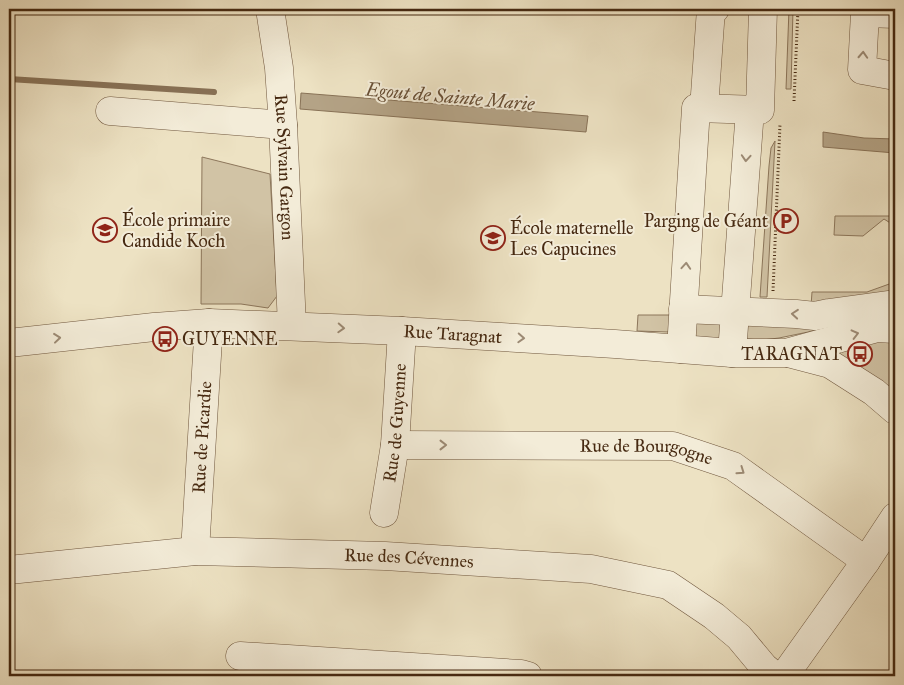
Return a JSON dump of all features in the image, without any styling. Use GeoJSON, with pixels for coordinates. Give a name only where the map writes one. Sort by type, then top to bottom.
{"type":"FeatureCollection","features":[{"type":"Feature","properties":{"kind":"street","name":"Rue Sylvain Gargon"},"geometry":{"type":"LineString","coordinates":[[270,9],[279,68],[283,120],[292,326]]}},
{"type":"Feature","properties":{"kind":"street"},"geometry":{"type":"LineString","coordinates":[[681,350],[700,108],[711,9],[715,9]]}},
{"type":"Feature","properties":{"kind":"street"},"geometry":{"type":"LineString","coordinates":[[700,108],[760,110],[763,9]]}},
{"type":"Feature","properties":{"kind":"street"},"geometry":{"type":"LineString","coordinates":[[895,14],[865,13],[862,70],[895,76]]}},
{"type":"Feature","properties":{"kind":"street"},"geometry":{"type":"LineString","coordinates":[[732,353],[750,110]]}},
{"type":"Feature","properties":{"kind":"street"},"geometry":{"type":"LineString","coordinates":[[110,111],[283,120]]}},
{"type":"Feature","properties":{"kind":"street"},"geometry":{"type":"LineString","coordinates":[[683,309],[815,316],[895,304]]}},
{"type":"Feature","properties":{"kind":"street","name":"Rue Taragnat"},"geometry":{"type":"LineString","coordinates":[[9,343],[208,323],[402,331],[732,353],[786,353],[877,328],[895,329]]}},
{"type":"Feature","properties":{"kind":"street","name":"Rue de Picardie"},"geometry":{"type":"LineString","coordinates":[[195,551],[208,323]]}},
{"type":"Feature","properties":{"kind":"street","name":"Rue de Guyenne"},"geometry":{"type":"LineString","coordinates":[[384,513],[395,445],[402,331]]}},
{"type":"Feature","properties":{"kind":"street"},"geometry":{"type":"LineString","coordinates":[[786,353],[830,364],[874,392],[895,410]]}},
{"type":"Feature","properties":{"kind":"street","name":"Rue de Bourgogne"},"geometry":{"type":"LineString","coordinates":[[395,445],[673,446],[733,466],[866,561]]}},
{"type":"Feature","properties":{"kind":"street"},"geometry":{"type":"LineString","coordinates":[[784,676],[895,517]]}},
{"type":"Feature","properties":{"kind":"street","name":"Rue des Cévennes"},"geometry":{"type":"LineString","coordinates":[[9,570],[195,551],[385,556],[592,569],[668,585],[714,616],[739,637],[764,667],[775,676]]}},
{"type":"Feature","properties":{"kind":"street"},"geometry":{"type":"LineString","coordinates":[[240,656],[521,674],[528,676]]}},
{"type":"Feature","properties":{"kind":"path"},"geometry":{"type":"LineString","coordinates":[[794,101],[798,9]]}},
{"type":"Feature","properties":{"kind":"path"},"geometry":{"type":"LineString","coordinates":[[772,299],[781,121]]}},
{"type":"Feature","properties":{"kind":"shaded area"},"geometry":{"type":"Polygon","coordinates":[[[789,9],[793,9],[791,89],[786,89],[789,9]]]}},
{"type":"Feature","properties":{"kind":"shaded area"},"geometry":{"type":"Polygon","coordinates":[[[301,93],[588,116],[586,132],[300,109],[301,93]]]}},
{"type":"Feature","properties":{"kind":"shaded area"},"geometry":{"type":"Polygon","coordinates":[[[823,132],[864,138],[895,139],[895,153],[823,147],[823,132]]]}},
{"type":"Feature","properties":{"kind":"shaded area"},"geometry":{"type":"Polygon","coordinates":[[[775,141],[767,297],[760,297],[769,166],[771,148],[775,141]]]}},
{"type":"Feature","properties":{"kind":"shaded area"},"geometry":{"type":"Polygon","coordinates":[[[202,157],[270,174],[277,296],[268,308],[241,304],[201,304],[202,157]]]}},
{"type":"Feature","properties":{"kind":"shaded area"},"geometry":{"type":"Polygon","coordinates":[[[835,216],[895,216],[895,226],[884,219],[863,236],[834,235],[835,216]]]}},
{"type":"Feature","properties":{"kind":"shaded area"},"geometry":{"type":"Polygon","coordinates":[[[895,280],[895,290],[867,302],[811,306],[812,292],[867,292],[892,283],[895,280]]]}},
{"type":"Feature","properties":{"kind":"shaded area"},"geometry":{"type":"Polygon","coordinates":[[[638,315],[670,315],[673,325],[668,332],[637,331],[638,315]]]}},
{"type":"Feature","properties":{"kind":"shaded area"},"geometry":{"type":"Polygon","coordinates":[[[696,317],[721,320],[720,339],[695,337],[696,317]]]}},
{"type":"Feature","properties":{"kind":"shaded area"},"geometry":{"type":"Polygon","coordinates":[[[747,319],[847,324],[762,340],[746,339],[747,319]]]}},
{"type":"Feature","properties":{"kind":"shaded area"},"geometry":{"type":"Polygon","coordinates":[[[895,339],[895,401],[817,349],[895,339]]]}},
{"type":"Feature","properties":{"kind":"waterway","name":"Egout de Sainte Marie"},"geometry":{"type":"LineString","coordinates":[[9,79],[214,92]]}},
{"type":"Feature","properties":{"kind":"place","name":"Parging de Géant"},"geometry":{"type":"Point","coordinates":[786,221]}},
{"type":"Feature","properties":{"kind":"place","name":"École primaire Candide Koch"},"geometry":{"type":"Point","coordinates":[105,230]}},
{"type":"Feature","properties":{"kind":"place","name":"École maternelle Les Capucines"},"geometry":{"type":"Point","coordinates":[493,238]}},
{"type":"Feature","properties":{"kind":"place","name":"GUYENNE"},"geometry":{"type":"Point","coordinates":[165,339]}},
{"type":"Feature","properties":{"kind":"place","name":"TARAGNAT"},"geometry":{"type":"Point","coordinates":[860,354]}}]}
